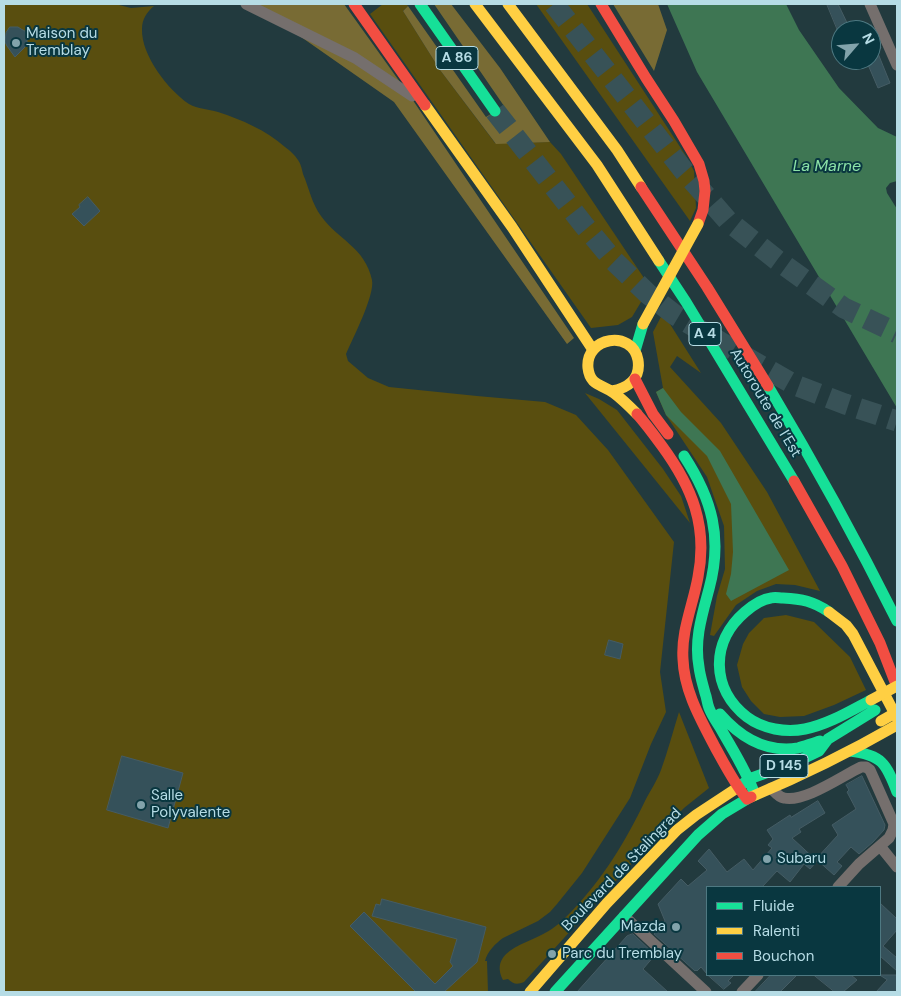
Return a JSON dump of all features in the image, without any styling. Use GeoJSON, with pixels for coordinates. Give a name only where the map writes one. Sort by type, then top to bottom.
{"type":"FeatureCollection","features":[{"type":"Feature","properties":{"kind":"main road"},"geometry":{"type":"LineString","coordinates":[[354,4],[452,145],[501,211],[593,350]]}},
{"type":"Feature","properties":{"kind":"main road","name":"A 86"},"geometry":{"type":"LineString","coordinates":[[420,4],[495,111]]}},
{"type":"Feature","properties":{"kind":"main road","name":"Autoroute de l’Est"},"geometry":{"type":"LineString","coordinates":[[475,4],[597,165],[686,302],[772,444],[842,566],[880,643],[897,686]]}},
{"type":"Feature","properties":{"kind":"main road","name":"Autoroute de l’Est"},"geometry":{"type":"LineString","coordinates":[[508,4],[617,150],[708,287],[796,433],[862,551],[897,621]]}},
{"type":"Feature","properties":{"kind":"main road"},"geometry":{"type":"LineString","coordinates":[[601,4],[699,164],[704,181],[703,210],[698,224],[642,324],[635,351]]}},
{"type":"Feature","properties":{"kind":"main road"},"geometry":{"type":"LineString","coordinates":[[612,391],[625,388],[635,379],[639,365],[635,351],[626,343],[614,340],[602,342],[593,350],[588,363],[590,376],[599,387],[612,391],[635,412],[672,459],[686,482],[694,504],[701,541],[701,562],[686,625],[683,652],[687,687],[698,715],[737,788],[751,797]]}},
{"type":"Feature","properties":{"kind":"main road"},"geometry":{"type":"LineString","coordinates":[[635,379],[654,414],[699,479],[706,494],[715,534],[715,552],[714,569],[700,618],[698,638],[699,668],[709,708],[749,779],[751,797]]}},
{"type":"Feature","properties":{"kind":"main road"},"geometry":{"type":"LineString","coordinates":[[897,697],[873,705],[844,715],[812,727],[795,731],[767,728],[743,715],[729,699],[720,676],[721,644],[730,628],[744,612],[763,602],[772,598],[795,598],[810,601],[826,610],[850,631],[858,643],[897,718]]}},
{"type":"Feature","properties":{"kind":"main road"},"geometry":{"type":"LineString","coordinates":[[873,705],[897,686]]}},
{"type":"Feature","properties":{"kind":"main road"},"geometry":{"type":"LineString","coordinates":[[707,697],[730,726],[742,736],[759,745],[771,748],[797,748],[828,739]]}},
{"type":"Feature","properties":{"kind":"main road","name":"Boulevard de Stalingrad"},"geometry":{"type":"LineString","coordinates":[[530,992],[608,903],[677,830],[719,798],[749,779],[796,762],[819,751],[828,739],[873,705]]}},
{"type":"Feature","properties":{"kind":"main road"},"geometry":{"type":"LineString","coordinates":[[880,726],[897,712]]}},
{"type":"Feature","properties":{"kind":"main road"},"geometry":{"type":"LineString","coordinates":[[880,726],[897,725]]}},
{"type":"Feature","properties":{"kind":"main road","name":"D 145"},"geometry":{"type":"LineString","coordinates":[[850,751],[869,741],[880,726]]}},
{"type":"Feature","properties":{"kind":"main road"},"geometry":{"type":"LineString","coordinates":[[819,751],[859,733]]}},
{"type":"Feature","properties":{"kind":"main road"},"geometry":{"type":"LineString","coordinates":[[850,751],[873,755],[881,762],[891,777],[897,792]]}},
{"type":"Feature","properties":{"kind":"main road","name":"Boulevard de Stalingrad"},"geometry":{"type":"LineString","coordinates":[[555,992],[708,825],[722,814],[751,797],[802,775],[850,751]]}},
{"type":"Feature","properties":{"kind":"street"},"geometry":{"type":"LineString","coordinates":[[246,4],[355,58],[425,105]]}},
{"type":"Feature","properties":{"kind":"street"},"geometry":{"type":"LineString","coordinates":[[870,4],[897,65]]}},
{"type":"Feature","properties":{"kind":"street"},"geometry":{"type":"LineString","coordinates":[[771,788],[777,795],[785,798],[799,797],[813,792],[861,766],[870,770],[894,824],[893,830],[888,838],[859,864],[839,886]]}},
{"type":"Feature","properties":{"kind":"street"},"geometry":{"type":"LineString","coordinates":[[880,846],[897,867]]}},
{"type":"Feature","properties":{"kind":"street"},"geometry":{"type":"LineString","coordinates":[[624,916],[706,992]]}},
{"type":"Feature","properties":{"kind":"street"},"geometry":{"type":"LineString","coordinates":[[742,992],[757,976]]}},
{"type":"Feature","properties":{"kind":"shaded area"},"geometry":{"type":"Polygon","coordinates":[[[4,4],[115,4],[131,8],[154,6],[147,13],[143,22],[143,39],[151,60],[165,81],[189,104],[236,118],[270,135],[290,151],[300,163],[313,201],[321,216],[363,259],[372,280],[372,287],[363,317],[346,354],[348,361],[368,378],[389,387],[545,402],[576,415],[608,450],[674,542],[660,672],[666,712],[630,798],[582,873],[550,912],[538,921],[503,938],[488,954],[485,961],[487,961],[488,992],[4,992],[4,4]]]}},
{"type":"Feature","properties":{"kind":"shaded area"},"geometry":{"type":"Polygon","coordinates":[[[254,4],[344,4],[410,96],[574,338],[567,344],[394,102],[254,4]]]}},
{"type":"Feature","properties":{"kind":"shaded area"},"geometry":{"type":"Polygon","coordinates":[[[383,4],[406,4],[408,6],[403,11],[440,70],[495,143],[550,142],[561,154],[650,287],[632,317],[618,325],[591,328],[370,14],[383,4]]]}},
{"type":"Feature","properties":{"kind":"shaded area"},"geometry":{"type":"Polygon","coordinates":[[[434,4],[451,4],[500,68],[550,142],[496,144],[440,70],[403,11],[408,6],[486,117],[504,106],[434,4]]]}},
{"type":"Feature","properties":{"kind":"shaded area"},"geometry":{"type":"Polygon","coordinates":[[[536,4],[587,4],[694,171],[696,208],[690,221],[536,4]]]}},
{"type":"Feature","properties":{"kind":"shaded area"},"geometry":{"type":"Polygon","coordinates":[[[613,4],[658,4],[667,30],[654,71],[613,4]]]}},
{"type":"Feature","properties":{"kind":"shaded area"},"geometry":{"type":"Polygon","coordinates":[[[663,313],[701,373],[677,356],[670,367],[721,423],[767,492],[820,591],[795,585],[776,584],[757,591],[736,605],[714,636],[710,635],[717,596],[725,569],[724,526],[707,477],[666,415],[656,392],[663,388],[653,332],[663,313]]]}},
{"type":"Feature","properties":{"kind":"shaded area"},"geometry":{"type":"Polygon","coordinates":[[[585,393],[617,410],[663,469],[681,496],[690,523],[585,393]]]}},
{"type":"Feature","properties":{"kind":"shaded area"},"geometry":{"type":"Polygon","coordinates":[[[786,615],[814,622],[850,657],[866,690],[804,716],[780,717],[764,714],[751,701],[742,687],[737,665],[743,644],[749,633],[764,618],[786,615]]]}},
{"type":"Feature","properties":{"kind":"shaded area"},"geometry":{"type":"Polygon","coordinates":[[[679,712],[709,788],[684,808],[664,828],[524,982],[517,984],[508,979],[503,980],[500,970],[501,962],[505,955],[520,945],[549,931],[562,921],[594,886],[612,860],[659,774],[679,712]]]}},
{"type":"Feature","properties":{"kind":"water","name":"La Marne"},"geometry":{"type":"Polygon","coordinates":[[[667,4],[786,4],[799,30],[839,88],[878,128],[897,137],[897,181],[890,183],[886,188],[897,209],[897,408],[697,72],[667,4]]]}},
{"type":"Feature","properties":{"kind":"water"},"geometry":{"type":"Polygon","coordinates":[[[663,388],[681,412],[720,451],[789,570],[731,601],[726,594],[731,574],[733,552],[731,504],[707,456],[666,415],[656,392],[663,388]]]}},
{"type":"Feature","properties":{"kind":"building"},"geometry":{"type":"Polygon","coordinates":[[[827,4],[838,4],[846,20],[834,20],[827,4]]]}},
{"type":"Feature","properties":{"kind":"building","name":"Maison du Tremblay"},"geometry":{"type":"Polygon","coordinates":[[[10,27],[18,27],[25,31],[27,36],[27,44],[15,57],[5,42],[6,33],[10,27]]]}},
{"type":"Feature","properties":{"kind":"building"},"geometry":{"type":"Polygon","coordinates":[[[881,61],[890,83],[878,88],[870,70],[881,70],[881,61]]]}},
{"type":"Feature","properties":{"kind":"building"},"geometry":{"type":"Polygon","coordinates":[[[88,197],[100,211],[84,226],[72,214],[88,197]]]}},
{"type":"Feature","properties":{"kind":"building"},"geometry":{"type":"Polygon","coordinates":[[[609,640],[623,644],[620,659],[605,655],[609,640]]]}},
{"type":"Feature","properties":{"kind":"building"},"geometry":{"type":"Polygon","coordinates":[[[122,756],[183,773],[168,828],[107,810],[122,756]]]}},
{"type":"Feature","properties":{"kind":"building"},"geometry":{"type":"Polygon","coordinates":[[[862,776],[885,825],[884,830],[859,854],[851,847],[837,862],[842,866],[834,875],[816,859],[838,835],[832,825],[856,809],[847,792],[849,790],[846,785],[862,776]]]}},
{"type":"Feature","properties":{"kind":"building"},"geometry":{"type":"Polygon","coordinates":[[[818,801],[825,813],[799,829],[801,832],[792,838],[817,861],[810,869],[804,864],[790,882],[777,871],[763,886],[706,886],[706,973],[701,967],[695,971],[654,934],[665,921],[658,904],[681,879],[688,886],[707,870],[698,861],[709,849],[727,872],[744,859],[753,870],[772,848],[768,845],[773,839],[767,830],[790,815],[791,817],[818,801]]]}},
{"type":"Feature","properties":{"kind":"building"},"geometry":{"type":"Polygon","coordinates":[[[382,899],[486,927],[477,962],[444,992],[416,992],[350,926],[364,912],[435,984],[453,966],[450,962],[457,939],[372,916],[376,904],[380,905],[382,899]]]}},
{"type":"Feature","properties":{"kind":"building"},"geometry":{"type":"Polygon","coordinates":[[[881,904],[897,919],[897,930],[883,946],[897,958],[897,971],[881,957],[881,904]]]}},
{"type":"Feature","properties":{"kind":"building"},"geometry":{"type":"Polygon","coordinates":[[[633,934],[655,955],[643,969],[668,992],[577,992],[627,936],[633,934]]]}},
{"type":"Feature","properties":{"kind":"building"},"geometry":{"type":"Polygon","coordinates":[[[881,975],[897,975],[897,992],[876,992],[887,980],[881,975]]]}},
{"type":"Feature","properties":{"kind":"building"},"geometry":{"type":"Polygon","coordinates":[[[709,976],[733,976],[728,981],[731,983],[724,989],[709,976]]]}},
{"type":"Feature","properties":{"kind":"building"},"geometry":{"type":"Polygon","coordinates":[[[770,976],[796,976],[780,992],[755,992],[770,976]]]}},
{"type":"Feature","properties":{"kind":"building"},"geometry":{"type":"Polygon","coordinates":[[[815,976],[852,976],[857,980],[843,992],[835,992],[815,976]]]}},
{"type":"Feature","properties":{"kind":"tunnel"},"geometry":{"type":"LineString","coordinates":[[554,4],[684,171],[728,221],[777,260],[844,308],[897,333]]}},
{"type":"Feature","properties":{"kind":"tunnel"},"geometry":{"type":"LineString","coordinates":[[495,111],[614,261],[648,294],[675,315],[795,385],[897,421]]}},
{"type":"Feature","properties":{"kind":"traffic: fast"},"geometry":{"type":"LineString","coordinates":[[420,4],[495,111]]}},
{"type":"Feature","properties":{"kind":"traffic: fast"},"geometry":{"type":"LineString","coordinates":[[659,261],[686,302],[794,481]]}},
{"type":"Feature","properties":{"kind":"traffic: fast"},"geometry":{"type":"LineString","coordinates":[[635,351],[643,324]]}},
{"type":"Feature","properties":{"kind":"traffic: fast"},"geometry":{"type":"LineString","coordinates":[[768,386],[835,502],[897,621]]}},
{"type":"Feature","properties":{"kind":"traffic: fast"},"geometry":{"type":"LineString","coordinates":[[684,456],[702,488],[708,504],[715,536],[713,570],[698,637],[697,647],[700,674],[710,711],[740,762],[755,795]]}},
{"type":"Feature","properties":{"kind":"traffic: fast"},"geometry":{"type":"LineString","coordinates":[[829,612],[807,601],[776,598],[764,600],[748,610],[734,624],[725,637],[721,651],[719,665],[721,679],[727,693],[735,706],[753,721],[767,727],[790,731],[822,724],[871,700]]}},
{"type":"Feature","properties":{"kind":"traffic: fast"},"geometry":{"type":"LineString","coordinates":[[740,786],[749,779],[796,762],[819,751],[828,739],[875,710]]}},
{"type":"Feature","properties":{"kind":"traffic: fast"},"geometry":{"type":"LineString","coordinates":[[720,714],[736,730],[765,746],[786,749],[798,748],[820,741]]}},
{"type":"Feature","properties":{"kind":"traffic: fast"},"geometry":{"type":"LineString","coordinates":[[850,751],[869,755],[881,762],[890,774],[897,792]]}},
{"type":"Feature","properties":{"kind":"traffic: fast"},"geometry":{"type":"LineString","coordinates":[[555,992],[698,835],[722,814],[747,799]]}},
{"type":"Feature","properties":{"kind":"traffic: slow"},"geometry":{"type":"LineString","coordinates":[[475,4],[597,165],[659,261]]}},
{"type":"Feature","properties":{"kind":"traffic: slow"},"geometry":{"type":"LineString","coordinates":[[508,4],[617,150],[641,187]]}},
{"type":"Feature","properties":{"kind":"traffic: slow"},"geometry":{"type":"LineString","coordinates":[[425,105],[512,227],[593,350]]}},
{"type":"Feature","properties":{"kind":"traffic: slow"},"geometry":{"type":"LineString","coordinates":[[643,324],[698,224]]}},
{"type":"Feature","properties":{"kind":"traffic: slow"},"geometry":{"type":"LineString","coordinates":[[612,391],[623,388],[632,382],[638,367],[638,360],[634,350],[627,344],[619,341],[610,341],[594,349],[589,357],[589,374],[597,384],[610,390],[637,414]]}},
{"type":"Feature","properties":{"kind":"traffic: slow"},"geometry":{"type":"LineString","coordinates":[[829,612],[846,625],[853,634],[897,718]]}},
{"type":"Feature","properties":{"kind":"traffic: slow"},"geometry":{"type":"LineString","coordinates":[[871,700],[897,686]]}},
{"type":"Feature","properties":{"kind":"traffic: slow"},"geometry":{"type":"LineString","coordinates":[[881,721],[897,712]]}},
{"type":"Feature","properties":{"kind":"traffic: slow"},"geometry":{"type":"LineString","coordinates":[[751,797],[825,763],[897,725]]}},
{"type":"Feature","properties":{"kind":"traffic: slow"},"geometry":{"type":"LineString","coordinates":[[530,992],[607,903],[677,830],[737,788]]}},
{"type":"Feature","properties":{"kind":"traffic: jam"},"geometry":{"type":"LineString","coordinates":[[354,4],[425,105]]}},
{"type":"Feature","properties":{"kind":"traffic: jam"},"geometry":{"type":"LineString","coordinates":[[601,4],[699,164],[705,191],[703,210],[698,224]]}},
{"type":"Feature","properties":{"kind":"traffic: jam"},"geometry":{"type":"LineString","coordinates":[[641,187],[707,287],[768,386]]}},
{"type":"Feature","properties":{"kind":"traffic: jam"},"geometry":{"type":"LineString","coordinates":[[635,379],[653,414],[668,434]]}},
{"type":"Feature","properties":{"kind":"traffic: jam"},"geometry":{"type":"LineString","coordinates":[[637,414],[673,461],[689,492],[699,524],[701,558],[683,649],[686,682],[699,716],[726,767],[747,799],[751,797]]}},
{"type":"Feature","properties":{"kind":"traffic: jam"},"geometry":{"type":"LineString","coordinates":[[794,481],[842,566],[880,643],[897,687]]}},
{"type":"Feature","properties":{"kind":"place","name":"Maison du Tremblay"},"geometry":{"type":"Point","coordinates":[16,43]}},
{"type":"Feature","properties":{"kind":"place","name":"Salle Polyvalente"},"geometry":{"type":"Point","coordinates":[141,805]}},
{"type":"Feature","properties":{"kind":"place","name":"Subaru"},"geometry":{"type":"Point","coordinates":[767,859]}},
{"type":"Feature","properties":{"kind":"place","name":"Mazda"},"geometry":{"type":"Point","coordinates":[676,927]}},
{"type":"Feature","properties":{"kind":"place","name":"Parc du Tremblay"},"geometry":{"type":"Point","coordinates":[552,954]}}]}
